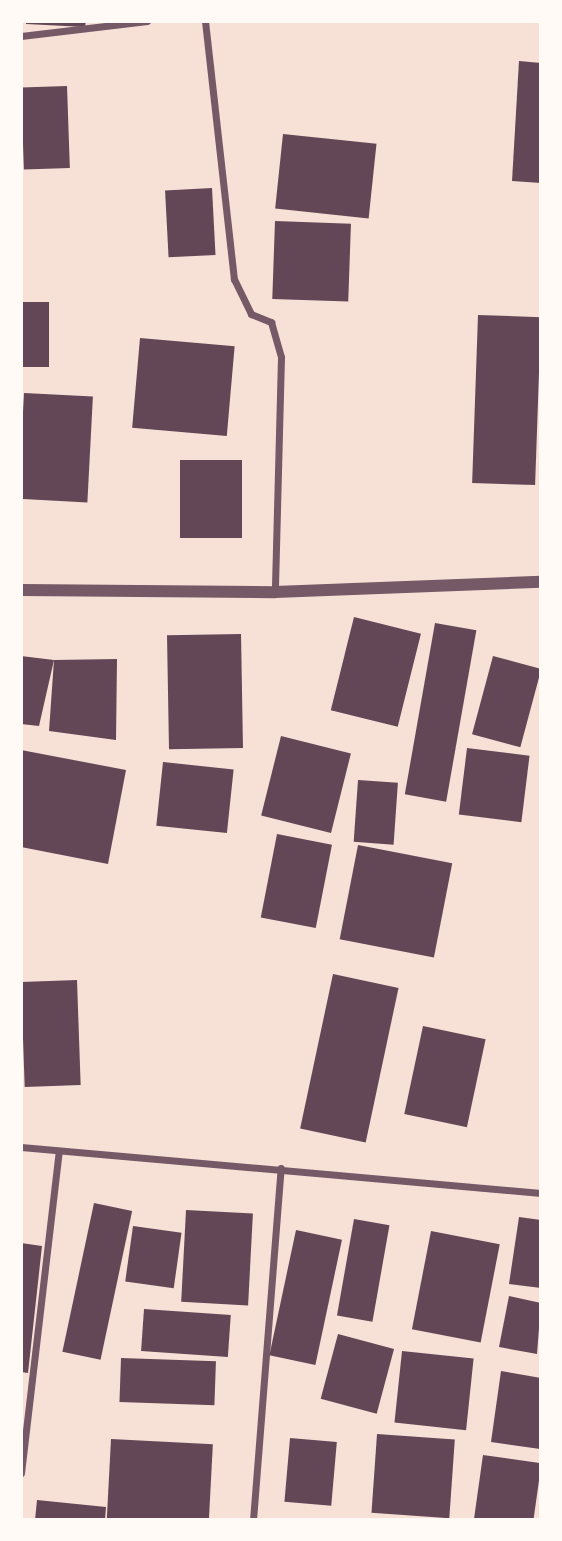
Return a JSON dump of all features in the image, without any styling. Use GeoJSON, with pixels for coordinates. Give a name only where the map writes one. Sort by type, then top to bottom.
{"type":"FeatureCollection","features":[{"type":"Feature","properties":{"kind":"street"},"geometry":{"type":"LineString","coordinates":[[21,36],[94,32],[147,21]]}},
{"type":"Feature","properties":{"kind":"street"},"geometry":{"type":"LineString","coordinates":[[205,21],[234,279],[251,314],[271,322],[281,357],[275,593]]}},
{"type":"Feature","properties":{"kind":"street"},"geometry":{"type":"LineString","coordinates":[[21,590],[275,593],[541,582]]}},
{"type":"Feature","properties":{"kind":"street"},"geometry":{"type":"LineString","coordinates":[[21,1147],[541,1193]]}},
{"type":"Feature","properties":{"kind":"street"},"geometry":{"type":"LineString","coordinates":[[21,1473],[59,1151]]}},
{"type":"Feature","properties":{"kind":"street"},"geometry":{"type":"LineString","coordinates":[[253,1520],[281,1168]]}},
{"type":"Feature","properties":{"kind":"building"},"geometry":{"type":"Polygon","coordinates":[[[26,21],[86,21],[85,27],[26,24],[26,21]]]}},
{"type":"Feature","properties":{"kind":"building"},"geometry":{"type":"Polygon","coordinates":[[[519,61],[541,63],[541,183],[512,181],[519,61]]]}},
{"type":"Feature","properties":{"kind":"building"},"geometry":{"type":"Polygon","coordinates":[[[67,86],[70,168],[24,170],[21,88],[67,86]]]}},
{"type":"Feature","properties":{"kind":"building"},"geometry":{"type":"Polygon","coordinates":[[[283,134],[376,144],[369,218],[275,209],[283,134]]]}},
{"type":"Feature","properties":{"kind":"building"},"geometry":{"type":"Polygon","coordinates":[[[212,188],[216,255],[169,257],[165,190],[212,188]]]}},
{"type":"Feature","properties":{"kind":"building"},"geometry":{"type":"Polygon","coordinates":[[[275,221],[351,224],[348,302],[272,299],[275,221]]]}},
{"type":"Feature","properties":{"kind":"building"},"geometry":{"type":"Polygon","coordinates":[[[21,302],[49,302],[49,367],[21,367],[21,302]]]}},
{"type":"Feature","properties":{"kind":"building"},"geometry":{"type":"Polygon","coordinates":[[[478,315],[541,317],[535,485],[472,483],[478,315]]]}},
{"type":"Feature","properties":{"kind":"building"},"geometry":{"type":"Polygon","coordinates":[[[140,338],[235,346],[227,436],[132,428],[140,338]]]}},
{"type":"Feature","properties":{"kind":"building"},"geometry":{"type":"Polygon","coordinates":[[[24,393],[93,397],[87,502],[21,499],[24,393]]]}},
{"type":"Feature","properties":{"kind":"building"},"geometry":{"type":"Polygon","coordinates":[[[180,460],[242,460],[242,538],[180,538],[180,460]]]}},
{"type":"Feature","properties":{"kind":"building"},"geometry":{"type":"Polygon","coordinates":[[[354,617],[421,634],[398,727],[331,710],[354,617]]]}},
{"type":"Feature","properties":{"kind":"building"},"geometry":{"type":"Polygon","coordinates":[[[435,623],[476,630],[446,802],[405,794],[435,623]]]}},
{"type":"Feature","properties":{"kind":"building"},"geometry":{"type":"Polygon","coordinates":[[[241,634],[243,748],[169,749],[167,635],[241,634]]]}},
{"type":"Feature","properties":{"kind":"building"},"geometry":{"type":"Polygon","coordinates":[[[21,656],[54,660],[39,726],[21,724],[21,656]]]}},
{"type":"Feature","properties":{"kind":"building"},"geometry":{"type":"Polygon","coordinates":[[[493,656],[541,669],[520,747],[472,734],[493,656]]]}},
{"type":"Feature","properties":{"kind":"building"},"geometry":{"type":"Polygon","coordinates":[[[117,659],[116,740],[49,731],[54,660],[117,659]]]}},
{"type":"Feature","properties":{"kind":"building"},"geometry":{"type":"Polygon","coordinates":[[[281,736],[351,753],[331,833],[261,816],[281,736]]]}},
{"type":"Feature","properties":{"kind":"building"},"geometry":{"type":"Polygon","coordinates":[[[467,748],[530,756],[521,822],[459,815],[467,748]]]}},
{"type":"Feature","properties":{"kind":"building"},"geometry":{"type":"Polygon","coordinates":[[[21,750],[126,770],[108,864],[21,847],[21,750]]]}},
{"type":"Feature","properties":{"kind":"building"},"geometry":{"type":"Polygon","coordinates":[[[163,762],[234,769],[227,833],[156,826],[163,762]]]}},
{"type":"Feature","properties":{"kind":"building"},"geometry":{"type":"Polygon","coordinates":[[[358,780],[398,783],[394,845],[354,842],[358,780]]]}},
{"type":"Feature","properties":{"kind":"building"},"geometry":{"type":"Polygon","coordinates":[[[277,834],[332,845],[316,928],[261,917],[277,834]]]}},
{"type":"Feature","properties":{"kind":"building"},"geometry":{"type":"Polygon","coordinates":[[[358,845],[452,863],[434,958],[340,939],[358,845]]]}},
{"type":"Feature","properties":{"kind":"building"},"geometry":{"type":"Polygon","coordinates":[[[333,974],[399,988],[366,1142],[300,1129],[333,974]]]}},
{"type":"Feature","properties":{"kind":"building"},"geometry":{"type":"Polygon","coordinates":[[[77,980],[81,1085],[25,1087],[21,982],[77,980]]]}},
{"type":"Feature","properties":{"kind":"building"},"geometry":{"type":"Polygon","coordinates":[[[423,1026],[486,1039],[467,1127],[404,1114],[423,1026]]]}},
{"type":"Feature","properties":{"kind":"building"},"geometry":{"type":"Polygon","coordinates":[[[94,1203],[132,1211],[101,1360],[62,1352],[94,1203]]]}},
{"type":"Feature","properties":{"kind":"building"},"geometry":{"type":"Polygon","coordinates":[[[186,1210],[253,1214],[248,1305],[181,1302],[186,1210]]]}},
{"type":"Feature","properties":{"kind":"building"},"geometry":{"type":"Polygon","coordinates":[[[519,1217],[541,1220],[541,1288],[509,1284],[519,1217]]]}},
{"type":"Feature","properties":{"kind":"building"},"geometry":{"type":"Polygon","coordinates":[[[354,1219],[389,1225],[372,1322],[337,1316],[354,1219]]]}},
{"type":"Feature","properties":{"kind":"building"},"geometry":{"type":"Polygon","coordinates":[[[133,1226],[182,1233],[174,1288],[125,1281],[133,1226]]]}},
{"type":"Feature","properties":{"kind":"building"},"geometry":{"type":"Polygon","coordinates":[[[296,1230],[342,1240],[315,1365],[269,1355],[296,1230]]]}},
{"type":"Feature","properties":{"kind":"building"},"geometry":{"type":"Polygon","coordinates":[[[431,1231],[500,1244],[481,1343],[412,1329],[431,1231]]]}},
{"type":"Feature","properties":{"kind":"building"},"geometry":{"type":"Polygon","coordinates":[[[21,1243],[42,1246],[28,1373],[21,1372],[21,1243]]]}},
{"type":"Feature","properties":{"kind":"building"},"geometry":{"type":"Polygon","coordinates":[[[509,1296],[541,1303],[537,1354],[499,1347],[509,1296]]]}},
{"type":"Feature","properties":{"kind":"building"},"geometry":{"type":"Polygon","coordinates":[[[144,1309],[231,1315],[228,1357],[141,1351],[144,1309]]]}},
{"type":"Feature","properties":{"kind":"building"},"geometry":{"type":"Polygon","coordinates":[[[338,1334],[394,1349],[377,1414],[321,1399],[338,1334]]]}},
{"type":"Feature","properties":{"kind":"building"},"geometry":{"type":"Polygon","coordinates":[[[402,1351],[474,1359],[466,1430],[394,1423],[402,1351]]]}},
{"type":"Feature","properties":{"kind":"building"},"geometry":{"type":"Polygon","coordinates":[[[121,1358],[216,1361],[214,1405],[119,1402],[121,1358]]]}},
{"type":"Feature","properties":{"kind":"building"},"geometry":{"type":"Polygon","coordinates":[[[501,1371],[541,1378],[540,1449],[491,1442],[501,1371]]]}},
{"type":"Feature","properties":{"kind":"building"},"geometry":{"type":"Polygon","coordinates":[[[377,1434],[455,1439],[449,1518],[371,1513],[377,1434]]]}},
{"type":"Feature","properties":{"kind":"building"},"geometry":{"type":"Polygon","coordinates":[[[290,1438],[337,1442],[331,1506],[284,1502],[290,1438]]]}},
{"type":"Feature","properties":{"kind":"building"},"geometry":{"type":"Polygon","coordinates":[[[111,1439],[213,1444],[209,1520],[107,1520],[111,1439]]]}},
{"type":"Feature","properties":{"kind":"building"},"geometry":{"type":"Polygon","coordinates":[[[483,1455],[541,1463],[533,1520],[474,1520],[483,1455]]]}},
{"type":"Feature","properties":{"kind":"building"},"geometry":{"type":"Polygon","coordinates":[[[37,1500],[106,1507],[105,1520],[35,1520],[37,1500]]]}}]}
